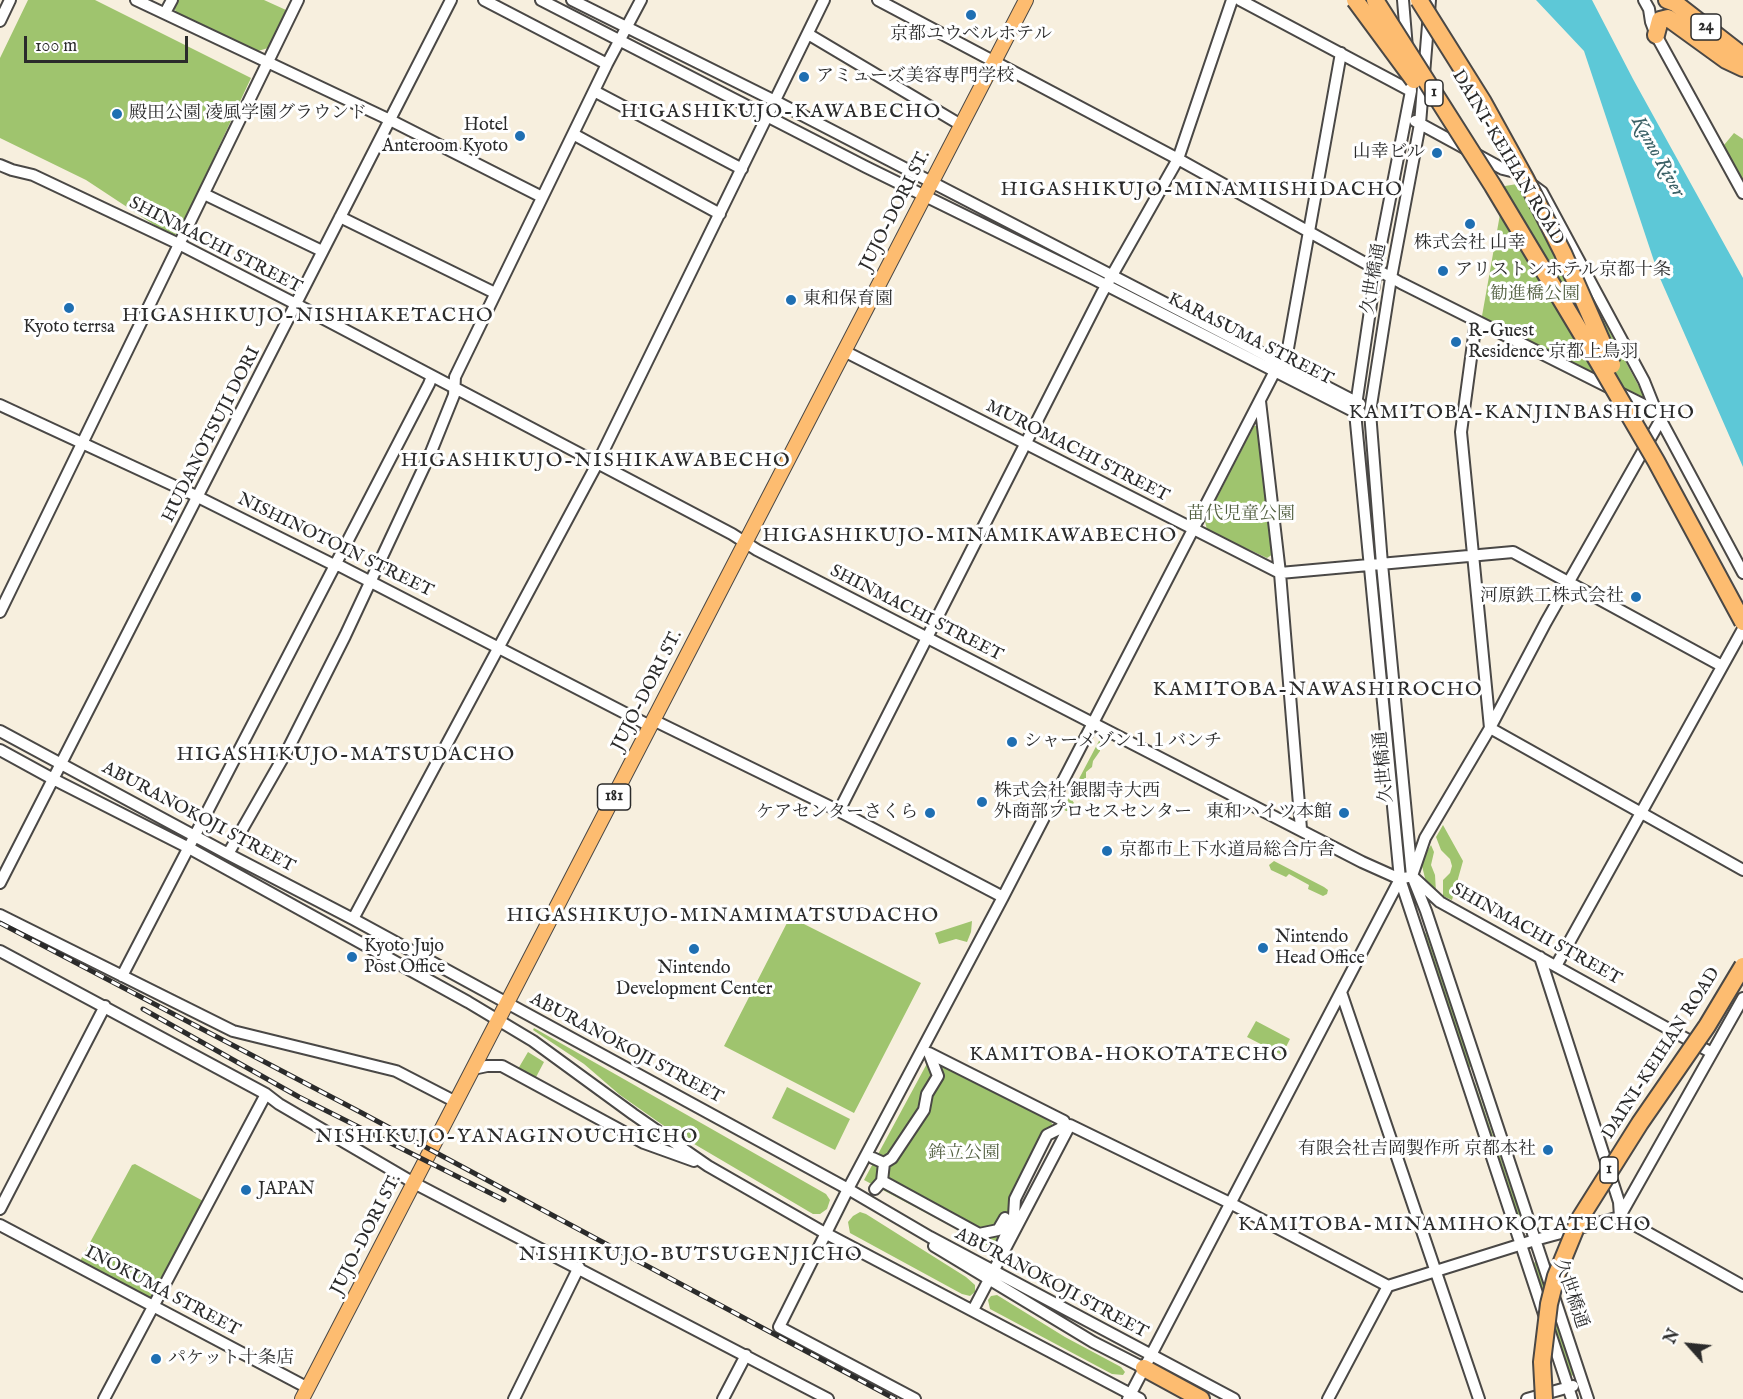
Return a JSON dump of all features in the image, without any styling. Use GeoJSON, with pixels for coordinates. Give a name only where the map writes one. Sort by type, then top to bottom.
{"type":"FeatureCollection","features":[{"type":"Feature","properties":{"kind":"highway"},"geometry":{"type":"LineString","coordinates":[[1355,0],[1493,186]]}},
{"type":"Feature","properties":{"kind":"highway","name":"DAINI-KEIHAN ROAD"},"geometry":{"type":"LineString","coordinates":[[1375,0],[1493,186],[1650,451],[1743,622]]}},
{"type":"Feature","properties":{"kind":"highway","name":"DAINI-KEIHAN ROAD"},"geometry":{"type":"LineString","coordinates":[[1386,0],[1467,128],[1622,385],[1696,523],[1727,593]]}},
{"type":"Feature","properties":{"kind":"highway"},"geometry":{"type":"LineString","coordinates":[[1419,0],[1483,102],[1525,178],[1563,253],[1593,325],[1622,385]]}},
{"type":"Feature","properties":{"kind":"highway","name":"24"},"geometry":{"type":"LineString","coordinates":[[1667,0],[1675,3],[1743,56]]}},
{"type":"Feature","properties":{"kind":"highway"},"geometry":{"type":"LineString","coordinates":[[1656,35],[1660,20],[1668,18],[1726,60],[1743,69]]}},
{"type":"Feature","properties":{"kind":"highway","name":"DAINI-KEIHAN ROAD"},"geometry":{"type":"LineString","coordinates":[[1544,1399],[1542,1362],[1549,1304],[1556,1276],[1579,1220],[1640,1123],[1707,1026],[1743,966]]}},
{"type":"Feature","properties":{"kind":"highway"},"geometry":{"type":"LineString","coordinates":[[1147,1362],[1201,1399]]}},
{"type":"Feature","properties":{"kind":"main road","name":"JUJO-DORI ST."},"geometry":{"type":"LineString","coordinates":[[305,1394],[1026,0]]}},
{"type":"Feature","properties":{"kind":"street"},"geometry":{"type":"LineString","coordinates":[[0,21],[10,0]]}},
{"type":"Feature","properties":{"kind":"street"},"geometry":{"type":"LineString","coordinates":[[136,0],[390,120],[542,196]]}},
{"type":"Feature","properties":{"kind":"street"},"geometry":{"type":"LineString","coordinates":[[165,14],[172,0]]}},
{"type":"Feature","properties":{"kind":"street"},"geometry":{"type":"LineString","coordinates":[[0,612],[298,0]]}},
{"type":"Feature","properties":{"kind":"street","name":"HUDANOTSUJI DORI"},"geometry":{"type":"LineString","coordinates":[[0,883],[450,0]]}},
{"type":"Feature","properties":{"kind":"street"},"geometry":{"type":"LineString","coordinates":[[484,0],[607,64]]}},
{"type":"Feature","properties":{"kind":"street","name":"KARASUMA STREET"},"geometry":{"type":"LineString","coordinates":[[541,0],[768,116],[928,189],[1356,406]]}},
{"type":"Feature","properties":{"kind":"street","name":"KARASUMA STREET"},"geometry":{"type":"LineString","coordinates":[[572,0],[775,101],[928,189]]}},
{"type":"Feature","properties":{"kind":"street"},"geometry":{"type":"LineString","coordinates":[[228,854],[302,722],[403,516],[454,395],[455,376],[607,64],[641,0]]}},
{"type":"Feature","properties":{"kind":"street"},"geometry":{"type":"LineString","coordinates":[[353,919],[597,464],[824,0]]}},
{"type":"Feature","properties":{"kind":"street"},"geometry":{"type":"LineString","coordinates":[[878,0],[1178,159],[1376,270],[1658,416]]}},
{"type":"Feature","properties":{"kind":"street"},"geometry":{"type":"LineString","coordinates":[[839,811],[1109,280],[1178,159],[1232,0]]}},
{"type":"Feature","properties":{"kind":"street"},"geometry":{"type":"LineString","coordinates":[[1240,0],[1411,91]]}},
{"type":"Feature","properties":{"kind":"street","name":"久世橋通"},"geometry":{"type":"LineString","coordinates":[[1403,0],[1411,91],[1376,270],[1356,406],[1400,879],[1572,1399]]}},
{"type":"Feature","properties":{"kind":"street","name":"久世橋通"},"geometry":{"type":"LineString","coordinates":[[1430,0],[1420,124],[1391,278],[1370,411],[1382,564],[1412,876],[1588,1399]]}},
{"type":"Feature","properties":{"kind":"street"},"geometry":{"type":"LineString","coordinates":[[1644,0],[1649,9],[1656,35],[1743,193]]}},
{"type":"Feature","properties":{"kind":"street"},"geometry":{"type":"LineString","coordinates":[[808,34],[961,124]]}},
{"type":"Feature","properties":{"kind":"street"},"geometry":{"type":"LineString","coordinates":[[915,1399],[779,1327],[825,1233],[1003,897],[1260,400],[1280,368],[1341,53]]}},
{"type":"Feature","properties":{"kind":"street"},"geometry":{"type":"LineString","coordinates":[[594,91],[742,169]]}},
{"type":"Feature","properties":{"kind":"street"},"geometry":{"type":"LineString","coordinates":[[1406,118],[1503,169],[1515,172],[1542,192],[1644,381],[1658,416],[1743,573]]}},
{"type":"Feature","properties":{"kind":"street"},"geometry":{"type":"LineString","coordinates":[[573,134],[720,214]]}},
{"type":"Feature","properties":{"kind":"street","name":"SHINMACHI STREET"},"geometry":{"type":"LineString","coordinates":[[0,165],[33,175],[179,244],[927,638],[1362,862],[1400,879]]}},
{"type":"Feature","properties":{"kind":"street"},"geometry":{"type":"LineString","coordinates":[[204,194],[322,251]]}},
{"type":"Feature","properties":{"kind":"street"},"geometry":{"type":"LineString","coordinates":[[340,217],[495,293]]}},
{"type":"Feature","properties":{"kind":"street"},"geometry":{"type":"LineString","coordinates":[[1476,321],[1461,432],[1490,728]]}},
{"type":"Feature","properties":{"kind":"street","name":"MUROMACHI STREET"},"geometry":{"type":"LineString","coordinates":[[844,351],[1280,573]]}},
{"type":"Feature","properties":{"kind":"street"},"geometry":{"type":"LineString","coordinates":[[122,976],[432,376]]}},
{"type":"Feature","properties":{"kind":"street"},"geometry":{"type":"LineString","coordinates":[[1260,400],[1280,573],[1301,829]]}},
{"type":"Feature","properties":{"kind":"street","name":"NISHINOTOIN STREET"},"geometry":{"type":"LineString","coordinates":[[0,405],[340,566],[652,723],[839,811],[1003,897]]}},
{"type":"Feature","properties":{"kind":"street"},"geometry":{"type":"LineString","coordinates":[[1356,406],[1370,411]]}},
{"type":"Feature","properties":{"kind":"street"},"geometry":{"type":"LineString","coordinates":[[1133,1397],[1147,1362],[1400,879],[1412,876],[1425,838],[1490,728],[1658,416]]}},
{"type":"Feature","properties":{"kind":"street"},"geometry":{"type":"LineString","coordinates":[[1280,573],[1513,552],[1722,666]]}},
{"type":"Feature","properties":{"kind":"street"},"geometry":{"type":"LineString","coordinates":[[1556,966],[1743,629]]}},
{"type":"Feature","properties":{"kind":"street"},"geometry":{"type":"LineString","coordinates":[[1490,728],[1743,870]]}},
{"type":"Feature","properties":{"kind":"street","name":"ABURANOKOJI STREET"},"geometry":{"type":"LineString","coordinates":[[0,730],[353,919],[848,1189],[992,1275],[1093,1342],[1234,1399]]}},
{"type":"Feature","properties":{"kind":"street","name":"ABURANOKOJI STREET"},"geometry":{"type":"LineString","coordinates":[[0,750],[348,934],[533,1041],[708,1166],[825,1233],[974,1310],[1133,1397]]}},
{"type":"Feature","properties":{"kind":"street","name":"SHINMACHI STREET"},"geometry":{"type":"LineString","coordinates":[[1412,876],[1440,902],[1712,1053]]}},
{"type":"Feature","properties":{"kind":"street"},"geometry":{"type":"LineString","coordinates":[[0,915],[233,1031],[396,1071],[456,1102]]}},
{"type":"Feature","properties":{"kind":"street"},"geometry":{"type":"LineString","coordinates":[[0,951],[266,1094],[279,1104],[414,1182],[828,1399]]}},
{"type":"Feature","properties":{"kind":"street"},"geometry":{"type":"LineString","coordinates":[[1540,957],[1619,1202],[1620,1217]]}},
{"type":"Feature","properties":{"kind":"street"},"geometry":{"type":"LineString","coordinates":[[1341,992],[1479,1399]]}},
{"type":"Feature","properties":{"kind":"street"},"geometry":{"type":"LineString","coordinates":[[1620,1217],[1743,998]]}},
{"type":"Feature","properties":{"kind":"street"},"geometry":{"type":"LineString","coordinates":[[0,1209],[105,1006]]}},
{"type":"Feature","properties":{"kind":"street"},"geometry":{"type":"LineString","coordinates":[[996,1254],[1014,1216],[1015,1199],[1047,1135],[1061,1128],[1064,1121],[928,1053],[938,1076],[927,1094],[924,1110],[892,1158],[878,1160],[879,1185],[979,1233],[998,1230],[1015,1199]]}},
{"type":"Feature","properties":{"kind":"street"},"geometry":{"type":"LineString","coordinates":[[473,1069],[502,1066],[644,1143],[708,1166]]}},
{"type":"Feature","properties":{"kind":"street"},"geometry":{"type":"LineString","coordinates":[[1465,1079],[1479,1074]]}},
{"type":"Feature","properties":{"kind":"street"},"geometry":{"type":"LineString","coordinates":[[104,1399],[266,1094]]}},
{"type":"Feature","properties":{"kind":"street"},"geometry":{"type":"LineString","coordinates":[[974,1310],[1070,1125],[1230,1203],[1388,1286],[1520,1244],[1620,1217],[1743,1286]]}},
{"type":"Feature","properties":{"kind":"street","name":"INOKUMA STREET"},"geometry":{"type":"LineString","coordinates":[[0,1225],[153,1306],[305,1394]]}},
{"type":"Feature","properties":{"kind":"street"},"geometry":{"type":"LineString","coordinates":[[514,1399],[579,1267]]}},
{"type":"Feature","properties":{"kind":"street"},"geometry":{"type":"LineString","coordinates":[[1328,1399],[1388,1286]]}},
{"type":"Feature","properties":{"kind":"street"},"geometry":{"type":"LineString","coordinates":[[723,1399],[746,1355]]}},
{"type":"Feature","properties":{"kind":"street"},"geometry":{"type":"LineString","coordinates":[[1527,1399],[1583,1383]]}},
{"type":"Feature","properties":{"kind":"green space","name":"殿田公園 凌風学園グラウンド"},"geometry":{"type":"Polygon","coordinates":[[[28,0],[95,0],[251,78],[178,234],[171,236],[86,180],[0,138],[0,58],[28,0]]]}},
{"type":"Feature","properties":{"kind":"green space"},"geometry":{"type":"Polygon","coordinates":[[[177,0],[264,0],[286,10],[268,48],[258,51],[176,12],[174,7],[177,0]]]}},
{"type":"Feature","properties":{"kind":"green space"},"geometry":{"type":"Polygon","coordinates":[[[1734,133],[1743,139],[1743,182],[1724,145],[1734,133]]]}},
{"type":"Feature","properties":{"kind":"green space","name":"勧進橋公園"},"geometry":{"type":"Polygon","coordinates":[[[1523,183],[1583,282],[1644,396],[1640,399],[1484,324],[1482,316],[1505,186],[1523,183]]]}},
{"type":"Feature","properties":{"kind":"green space","name":"苗代児童公園"},"geometry":{"type":"Polygon","coordinates":[[[1254,426],[1260,426],[1273,554],[1267,558],[1207,530],[1205,521],[1254,426]]]}},
{"type":"Feature","properties":{"kind":"green space"},"geometry":{"type":"Polygon","coordinates":[[[1100,739],[1100,751],[1092,767],[1086,772],[1086,778],[1081,782],[1080,791],[1073,796],[1074,803],[1069,811],[1066,811],[1063,809],[1100,739]]]}},
{"type":"Feature","properties":{"kind":"green space"},"geometry":{"type":"Polygon","coordinates":[[[1443,825],[1463,861],[1452,900],[1443,896],[1443,880],[1450,873],[1452,866],[1450,859],[1441,850],[1436,837],[1443,825]]]}},
{"type":"Feature","properties":{"kind":"green space"},"geometry":{"type":"Polygon","coordinates":[[[1431,845],[1434,852],[1431,865],[1435,875],[1436,892],[1427,886],[1421,862],[1431,845]]]}},
{"type":"Feature","properties":{"kind":"green space"},"geometry":{"type":"Polygon","coordinates":[[[1274,861],[1324,887],[1328,890],[1327,894],[1323,896],[1308,889],[1309,885],[1289,874],[1286,877],[1271,870],[1269,865],[1274,861]]]}},
{"type":"Feature","properties":{"kind":"green space"},"geometry":{"type":"Polygon","coordinates":[[[790,917],[921,983],[854,1113],[724,1046],[790,917]]]}},
{"type":"Feature","properties":{"kind":"green space"},"geometry":{"type":"Polygon","coordinates":[[[972,921],[967,942],[956,939],[939,944],[935,933],[972,921]]]}},
{"type":"Feature","properties":{"kind":"green space"},"geometry":{"type":"Polygon","coordinates":[[[1426,933],[1471,1066],[1469,1068],[1424,934],[1426,933]]]}},
{"type":"Feature","properties":{"kind":"green space"},"geometry":{"type":"Polygon","coordinates":[[[1256,1021],[1290,1039],[1282,1055],[1247,1037],[1256,1021]]]}},
{"type":"Feature","properties":{"kind":"green space"},"geometry":{"type":"Polygon","coordinates":[[[534,1028],[826,1194],[830,1200],[827,1209],[820,1214],[813,1214],[667,1128],[620,1095],[584,1064],[533,1030],[534,1028]]]}},
{"type":"Feature","properties":{"kind":"green space"},"geometry":{"type":"Polygon","coordinates":[[[528,1052],[544,1062],[535,1079],[518,1069],[528,1052]]]}},
{"type":"Feature","properties":{"kind":"green space","name":"鉾立公園"},"geometry":{"type":"Polygon","coordinates":[[[930,1058],[1047,1117],[1057,1130],[994,1249],[864,1180],[930,1058]]]}},
{"type":"Feature","properties":{"kind":"green space"},"geometry":{"type":"Polygon","coordinates":[[[1475,1083],[1523,1223],[1521,1225],[1473,1084],[1475,1083]]]}},
{"type":"Feature","properties":{"kind":"green space"},"geometry":{"type":"Polygon","coordinates":[[[787,1087],[850,1119],[835,1150],[772,1118],[787,1087]]]}},
{"type":"Feature","properties":{"kind":"green space"},"geometry":{"type":"Polygon","coordinates":[[[135,1164],[205,1202],[156,1297],[149,1299],[81,1264],[80,1261],[132,1165],[135,1164]]]}},
{"type":"Feature","properties":{"kind":"green space"},"geometry":{"type":"Polygon","coordinates":[[[860,1212],[966,1277],[975,1285],[975,1292],[970,1296],[962,1294],[850,1233],[848,1222],[860,1212]]]}},
{"type":"Feature","properties":{"kind":"green space"},"geometry":{"type":"Polygon","coordinates":[[[1537,1260],[1574,1374],[1572,1376],[1534,1263],[1537,1260]]]}},
{"type":"Feature","properties":{"kind":"green space"},"geometry":{"type":"Polygon","coordinates":[[[997,1295],[1065,1337],[1121,1367],[1125,1372],[1123,1375],[1112,1374],[990,1309],[988,1300],[991,1296],[997,1295]]]}},
{"type":"Feature","properties":{"kind":"water","name":"Kamo River"},"geometry":{"type":"Polygon","coordinates":[[[1536,0],[1592,0],[1743,278],[1743,467],[1659,276],[1584,51],[1536,0]]]}},
{"type":"Feature","properties":{"kind":"railway"},"geometry":{"type":"LineString","coordinates":[[0,923],[362,1113],[895,1399]]}},
{"type":"Feature","properties":{"kind":"railway"},"geometry":{"type":"LineString","coordinates":[[143,1009],[299,1097],[504,1200]]}},
{"type":"Feature","properties":{"kind":"place","name":"京都ユウベルホテル"},"geometry":{"type":"Point","coordinates":[971,15]}},
{"type":"Feature","properties":{"kind":"place","name":"アミューズ美容専門学校"},"geometry":{"type":"Point","coordinates":[804,77]}},
{"type":"Feature","properties":{"kind":"place","name":"殿田公園 凌風学園グラウンド"},"geometry":{"type":"Point","coordinates":[117,114]}},
{"type":"Feature","properties":{"kind":"place","name":"Hotel Anteroom Kyoto"},"geometry":{"type":"Point","coordinates":[520,136]}},
{"type":"Feature","properties":{"kind":"place","name":"山幸ビル"},"geometry":{"type":"Point","coordinates":[1437,153]}},
{"type":"Feature","properties":{"kind":"place","name":"株式会社 山幸"},"geometry":{"type":"Point","coordinates":[1470,224]}},
{"type":"Feature","properties":{"kind":"place","name":"アリストンホテル京都十条"},"geometry":{"type":"Point","coordinates":[1443,271]}},
{"type":"Feature","properties":{"kind":"place","name":"東和保育園"},"geometry":{"type":"Point","coordinates":[791,300]}},
{"type":"Feature","properties":{"kind":"place","name":"Kyoto terrsa"},"geometry":{"type":"Point","coordinates":[69,308]}},
{"type":"Feature","properties":{"kind":"place","name":"R-Guest Residence 京都上鳥羽"},"geometry":{"type":"Point","coordinates":[1456,342]}},
{"type":"Feature","properties":{"kind":"place","name":"河原鉄工株式会社"},"geometry":{"type":"Point","coordinates":[1636,597]}},
{"type":"Feature","properties":{"kind":"place","name":"シャーメゾン１１バンチ"},"geometry":{"type":"Point","coordinates":[1012,742]}},
{"type":"Feature","properties":{"kind":"place","name":"株式会社 銀閣寺大西 外商部プロセスセンター"},"geometry":{"type":"Point","coordinates":[982,802]}},
{"type":"Feature","properties":{"kind":"place","name":"ケアセンターさくら"},"geometry":{"type":"Point","coordinates":[930,813]}},
{"type":"Feature","properties":{"kind":"place","name":"東和ハイツ本館"},"geometry":{"type":"Point","coordinates":[1344,813]}},
{"type":"Feature","properties":{"kind":"place","name":"京都市上下水道局総合庁舎"},"geometry":{"type":"Point","coordinates":[1107,851]}},
{"type":"Feature","properties":{"kind":"place","name":"Nintendo Head Office"},"geometry":{"type":"Point","coordinates":[1263,948]}},
{"type":"Feature","properties":{"kind":"place","name":"Nintendo Development Center"},"geometry":{"type":"Point","coordinates":[694,949]}},
{"type":"Feature","properties":{"kind":"place","name":"Kyoto Jujo Post Office"},"geometry":{"type":"Point","coordinates":[352,957]}},
{"type":"Feature","properties":{"kind":"place","name":"有限会社吉岡製作所 京都本社"},"geometry":{"type":"Point","coordinates":[1548,1150]}},
{"type":"Feature","properties":{"kind":"place","name":"JAPAN"},"geometry":{"type":"Point","coordinates":[246,1190]}},
{"type":"Feature","properties":{"kind":"place","name":"パケット十条店"},"geometry":{"type":"Point","coordinates":[156,1359]}},
{"type":"Feature","properties":{"kind":"district","name":"HIGASHIKUJO-KAWABECHO"},"geometry":{"type":"Point","coordinates":[781,113]}},
{"type":"Feature","properties":{"kind":"district","name":"HIGASHIKUJO-MINAMIISHIDACHO"},"geometry":{"type":"Point","coordinates":[1202,191]}},
{"type":"Feature","properties":{"kind":"district","name":"HIGASHIKUJO-NISHIAKETACHO"},"geometry":{"type":"Point","coordinates":[308,317]}},
{"type":"Feature","properties":{"kind":"district","name":"KAMITOBA-KANJINBASHICHO"},"geometry":{"type":"Point","coordinates":[1522,414]}},
{"type":"Feature","properties":{"kind":"district","name":"HIGASHIKUJO-NISHIKAWABECHO"},"geometry":{"type":"Point","coordinates":[596,462]}},
{"type":"Feature","properties":{"kind":"district","name":"HIGASHIKUJO-MINAMIKAWABECHO"},"geometry":{"type":"Point","coordinates":[970,537]}},
{"type":"Feature","properties":{"kind":"district","name":"KAMITOBA-NAWASHIROCHO"},"geometry":{"type":"Point","coordinates":[1318,691]}},
{"type":"Feature","properties":{"kind":"district","name":"HIGASHIKUJO-MATSUDACHO"},"geometry":{"type":"Point","coordinates":[346,756]}},
{"type":"Feature","properties":{"kind":"district","name":"HIGASHIKUJO-MINAMIMATSUDACHO"},"geometry":{"type":"Point","coordinates":[723,917]}},
{"type":"Feature","properties":{"kind":"district","name":"KAMITOBA-HOKOTATECHO"},"geometry":{"type":"Point","coordinates":[1129,1056]}},
{"type":"Feature","properties":{"kind":"district","name":"NISHIKUJO-YANAGINOUCHICHO"},"geometry":{"type":"Point","coordinates":[507,1138]}},
{"type":"Feature","properties":{"kind":"district","name":"KAMITOBA-MINAMIHOKOTATECHO"},"geometry":{"type":"Point","coordinates":[1445,1226]}},
{"type":"Feature","properties":{"kind":"district","name":"NISHIKUJO-BUTSUGENJICHO"},"geometry":{"type":"Point","coordinates":[691,1256]}}]}
